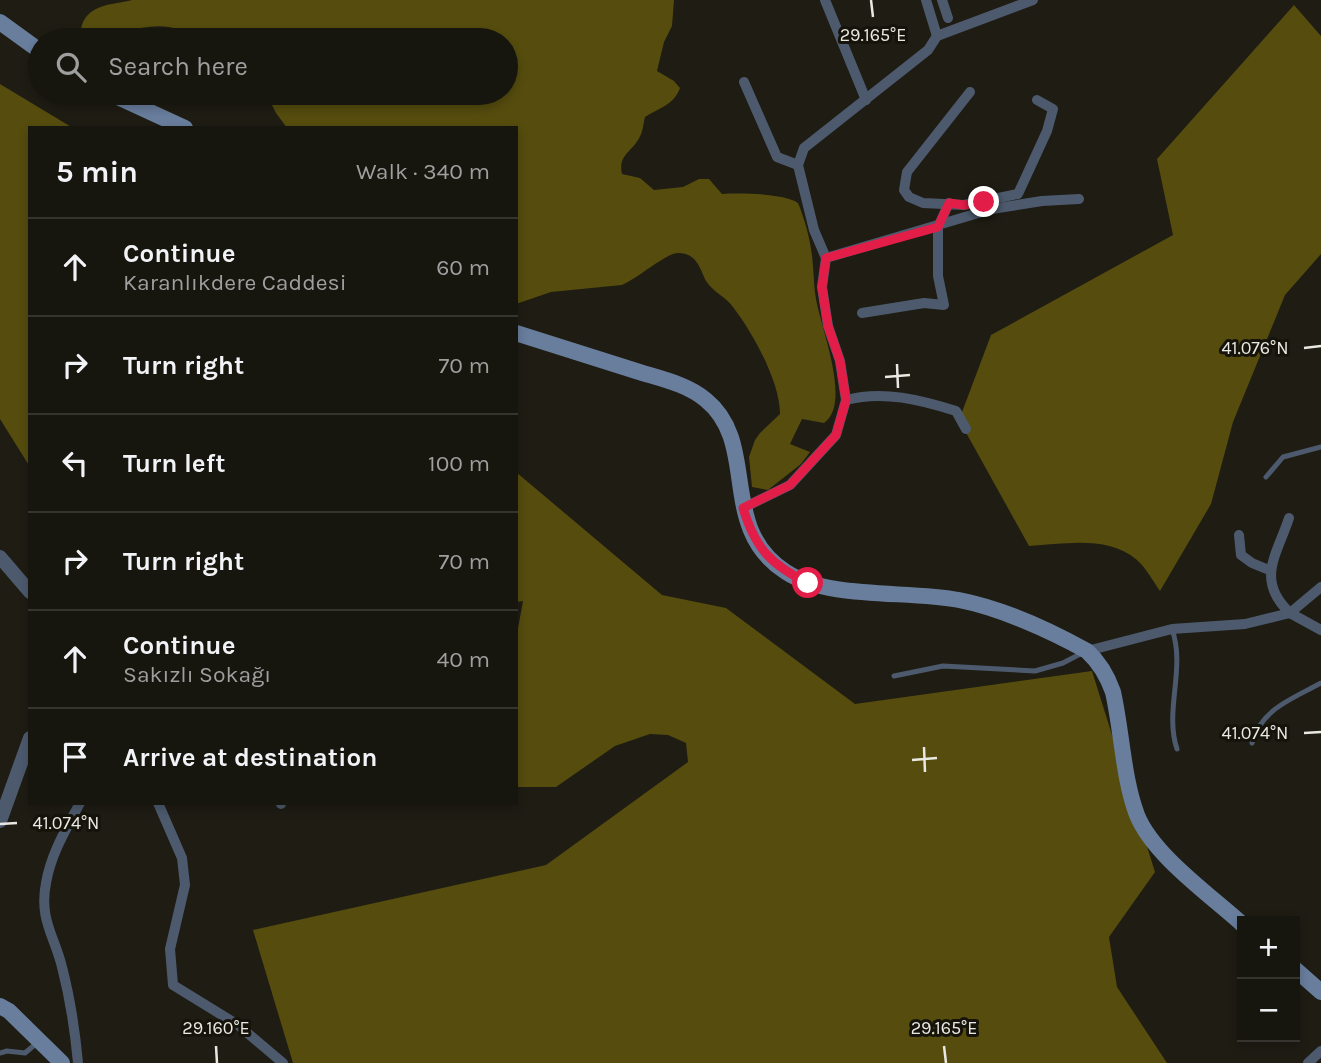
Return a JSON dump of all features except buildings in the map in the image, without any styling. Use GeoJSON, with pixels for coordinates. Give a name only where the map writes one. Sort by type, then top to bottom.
{"type":"FeatureCollection","features":[{"type":"Feature","properties":{"kind":"main road"},"geometry":{"type":"LineString","coordinates":[[0,22],[28,42]]}},
{"type":"Feature","properties":{"kind":"main road"},"geometry":{"type":"LineString","coordinates":[[135,105],[181,126]]}},
{"type":"Feature","properties":{"kind":"main road"},"geometry":{"type":"LineString","coordinates":[[518,334],[681,386],[707,401],[723,419],[732,438],[743,508],[753,536],[762,551],[788,574],[808,583],[834,588],[943,597],[979,604],[1087,651],[1098,661],[1113,692],[1132,798],[1143,828],[1160,850],[1237,919]]}},
{"type":"Feature","properties":{"kind":"main road"},"geometry":{"type":"LineString","coordinates":[[1300,973],[1321,992]]}},
{"type":"Feature","properties":{"kind":"main road"},"geometry":{"type":"LineString","coordinates":[[0,1006],[9,1011],[62,1063]]}},
{"type":"Feature","properties":{"kind":"street"},"geometry":{"type":"LineString","coordinates":[[825,0],[866,100]]}},
{"type":"Feature","properties":{"kind":"street"},"geometry":{"type":"LineString","coordinates":[[926,0],[937,36]]}},
{"type":"Feature","properties":{"kind":"street"},"geometry":{"type":"LineString","coordinates":[[943,0],[948,18]]}},
{"type":"Feature","properties":{"kind":"street"},"geometry":{"type":"LineString","coordinates":[[743,508],[790,485],[836,435],[846,400],[840,361],[828,326],[822,287],[826,258],[814,230],[798,165],[804,148],[928,50],[937,36],[1033,0]]}},
{"type":"Feature","properties":{"kind":"street"},"geometry":{"type":"LineString","coordinates":[[744,82],[777,157],[798,165]]}},
{"type":"Feature","properties":{"kind":"street"},"geometry":{"type":"LineString","coordinates":[[970,92],[907,172],[904,190],[909,197],[923,203],[964,205],[1018,194],[1047,131],[1053,109],[1037,100]]}},
{"type":"Feature","properties":{"kind":"street"},"geometry":{"type":"LineString","coordinates":[[826,258],[992,209],[1042,201],[1079,199]]}},
{"type":"Feature","properties":{"kind":"street"},"geometry":{"type":"LineString","coordinates":[[862,313],[924,303],[944,305],[938,276],[938,227],[949,203]]}},
{"type":"Feature","properties":{"kind":"street"},"geometry":{"type":"LineString","coordinates":[[846,400],[862,396],[917,399],[956,411],[966,429]]}},
{"type":"Feature","properties":{"kind":"street"},"geometry":{"type":"LineString","coordinates":[[1289,518],[1269,570],[1272,585],[1281,604],[1321,630]]}},
{"type":"Feature","properties":{"kind":"street"},"geometry":{"type":"LineString","coordinates":[[1239,535],[1241,555],[1269,570]]}},
{"type":"Feature","properties":{"kind":"street"},"geometry":{"type":"LineString","coordinates":[[0,557],[28,590]]}},
{"type":"Feature","properties":{"kind":"street"},"geometry":{"type":"LineString","coordinates":[[1087,651],[1172,629],[1245,624],[1290,612],[1321,587]]}},
{"type":"Feature","properties":{"kind":"street"},"geometry":{"type":"LineString","coordinates":[[0,821],[28,744]]}},
{"type":"Feature","properties":{"kind":"street"},"geometry":{"type":"LineString","coordinates":[[78,1063],[75,1030],[62,964],[45,919],[45,884],[55,850],[79,805]]}},
{"type":"Feature","properties":{"kind":"street"},"geometry":{"type":"LineString","coordinates":[[159,805],[182,858],[185,885],[170,949],[173,985],[238,1025],[283,1063]]}},
{"type":"Feature","properties":{"kind":"street"},"geometry":{"type":"LineString","coordinates":[[1308,1063],[1321,1051]]}},
{"type":"Feature","properties":{"kind":"lane"},"geometry":{"type":"LineString","coordinates":[[1266,477],[1283,457],[1321,447]]}},
{"type":"Feature","properties":{"kind":"lane"},"geometry":{"type":"LineString","coordinates":[[1172,629],[1177,659],[1171,719],[1177,749]]}},
{"type":"Feature","properties":{"kind":"lane"},"geometry":{"type":"LineString","coordinates":[[894,676],[943,667],[1035,671],[1063,663],[1087,651]]}},
{"type":"Feature","properties":{"kind":"lane"},"geometry":{"type":"LineString","coordinates":[[1252,743],[1257,728],[1272,710],[1321,683]]}},
{"type":"Feature","properties":{"kind":"lane"},"geometry":{"type":"LineString","coordinates":[[0,1053],[25,1053],[40,1041]]}},
{"type":"Feature","properties":{"kind":"shaded area"},"geometry":{"type":"Polygon","coordinates":[[[132,0],[674,0],[672,26],[664,42],[657,71],[680,88],[670,102],[645,117],[640,137],[623,159],[622,174],[640,178],[654,190],[683,187],[699,179],[709,179],[722,194],[773,195],[798,203],[810,243],[816,299],[835,383],[832,413],[824,423],[802,419],[790,444],[810,452],[801,464],[768,490],[752,487],[749,457],[760,433],[780,414],[779,401],[757,344],[730,303],[709,285],[690,256],[673,254],[622,285],[551,292],[518,303],[518,126],[286,126],[272,105],[518,105],[518,28],[81,28],[88,15],[108,5],[132,0]]]}},
{"type":"Feature","properties":{"kind":"shaded area"},"geometry":{"type":"Polygon","coordinates":[[[1294,5],[1321,36],[1321,254],[1285,295],[1233,422],[1211,504],[1160,591],[1137,560],[1113,547],[1085,543],[1029,546],[959,420],[991,335],[1173,235],[1157,159],[1294,5]]]}},
{"type":"Feature","properties":{"kind":"shaded area"},"geometry":{"type":"Polygon","coordinates":[[[0,84],[28,101],[28,105],[35,105],[70,126],[28,126],[28,464],[0,419],[0,84]]]}},
{"type":"Feature","properties":{"kind":"shaded area"},"geometry":{"type":"Polygon","coordinates":[[[518,474],[662,595],[726,608],[855,704],[1092,671],[1155,872],[1109,937],[1117,987],[1167,1063],[293,1063],[253,930],[546,865],[688,762],[686,743],[668,735],[650,734],[615,746],[556,787],[518,787],[518,628],[523,601],[518,602],[518,474]]]}},
{"type":"Feature","properties":{"kind":"route"},"geometry":{"type":"LineString","coordinates":[[808,583],[788,574],[762,551],[753,536],[743,508],[790,485],[836,435],[846,400],[840,361],[828,326],[822,287],[826,258],[938,227],[949,203],[964,205],[984,202]]}}]}
